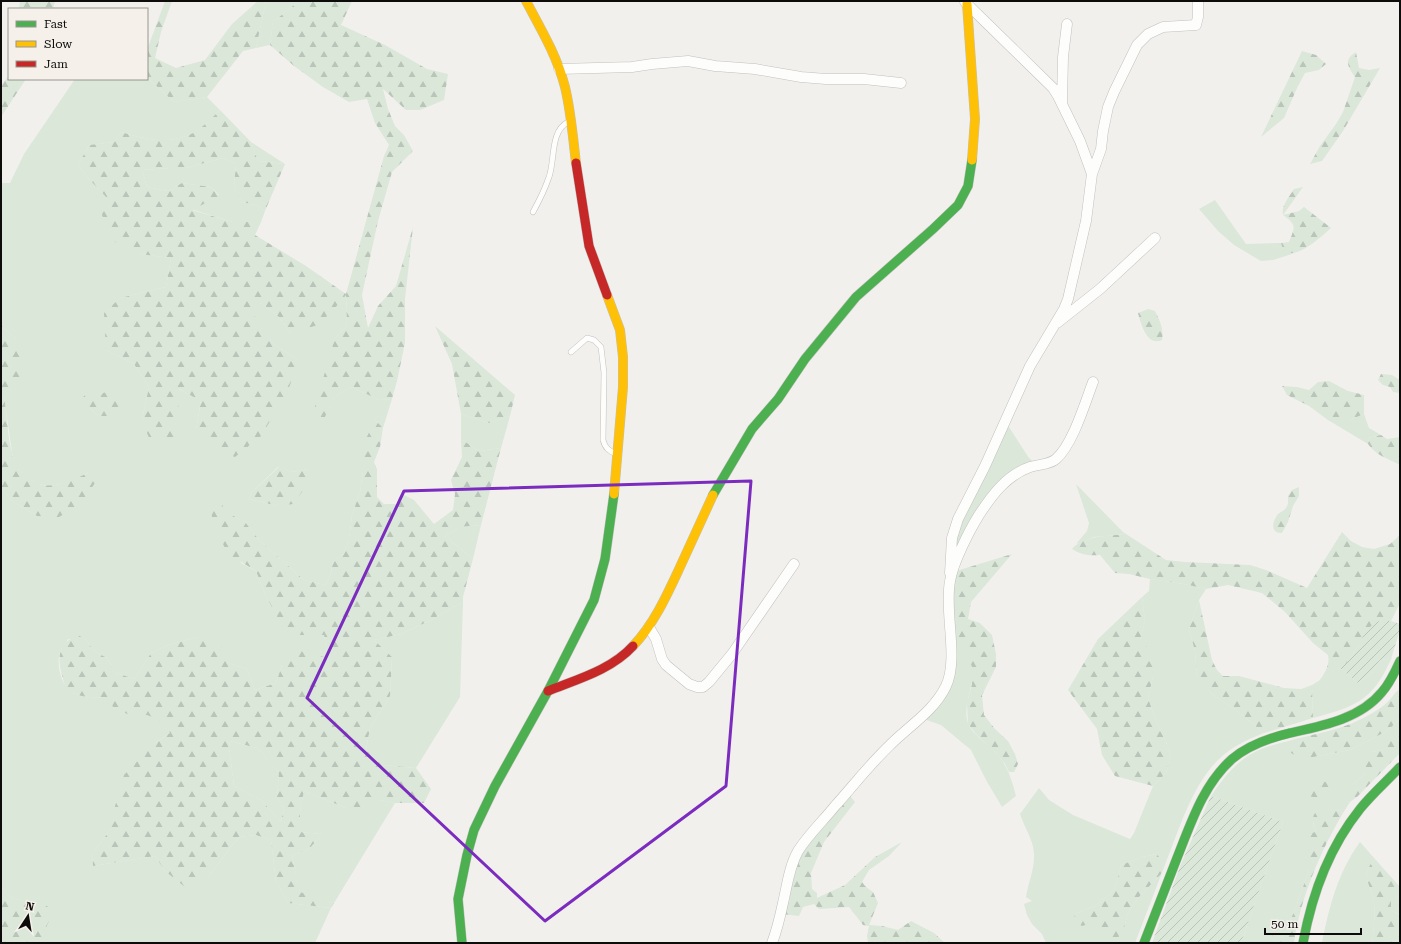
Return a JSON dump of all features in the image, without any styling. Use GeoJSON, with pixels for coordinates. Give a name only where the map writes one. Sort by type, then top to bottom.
{"type":"FeatureCollection","features":[{"type":"Feature","properties":{"kind":"main road"},"geometry":{"type":"LineString","coordinates":[[462,943],[458,899],[474,830],[495,786],[548,691],[594,600],[605,559],[611,521],[623,386],[623,357],[620,330],[589,246],[570,121],[569,104],[554,52],[526,1]]}},
{"type":"Feature","properties":{"kind":"main road"},"geometry":{"type":"LineString","coordinates":[[548,691],[611,665],[634,646],[649,628],[672,584],[713,495],[752,429],[778,399],[805,359],[860,293],[945,218],[958,205],[964,196],[970,178],[975,119],[965,2]]}},
{"type":"Feature","properties":{"kind":"main road"},"geometry":{"type":"LineString","coordinates":[[1144,943],[1192,819],[1207,788],[1219,771],[1242,752],[1259,743],[1336,721],[1362,710],[1371,704],[1383,691],[1400,661]]}},
{"type":"Feature","properties":{"kind":"main road"},"geometry":{"type":"LineString","coordinates":[[1303,943],[1308,915],[1316,889],[1335,844],[1361,808],[1400,767]]}},
{"type":"Feature","properties":{"kind":"street"},"geometry":{"type":"LineString","coordinates":[[772,943],[781,914],[790,871],[793,861],[800,849],[886,748],[935,703],[946,686],[949,679],[951,663],[949,608],[951,548],[955,527],[985,466],[1030,366],[1064,309],[1071,289],[1086,221],[1092,174],[1102,149],[1103,131],[1108,107],[1135,47],[1140,41],[1148,34],[1163,27],[1196,25],[1198,17],[1198,1]]}},
{"type":"Feature","properties":{"kind":"street"},"geometry":{"type":"LineString","coordinates":[[965,2],[1053,88],[1062,104],[1092,174]]}},
{"type":"Feature","properties":{"kind":"street"},"geometry":{"type":"LineString","coordinates":[[1062,104],[1063,57],[1067,24]]}},
{"type":"Feature","properties":{"kind":"street"},"geometry":{"type":"LineString","coordinates":[[559,69],[632,67],[688,61],[715,66],[754,69],[801,77],[901,82]]}},
{"type":"Feature","properties":{"kind":"street"},"geometry":{"type":"LineString","coordinates":[[1052,327],[1100,289],[1155,238]]}},
{"type":"Feature","properties":{"kind":"street"},"geometry":{"type":"LineString","coordinates":[[950,581],[962,548],[973,527],[985,506],[1000,487],[1016,474],[1030,467],[1052,461],[1062,452],[1072,435],[1093,382]]}},
{"type":"Feature","properties":{"kind":"street"},"geometry":{"type":"LineString","coordinates":[[649,628],[656,639],[662,659],[666,665],[689,684],[697,687],[703,687],[714,677],[732,654],[794,564]]}},
{"type":"Feature","properties":{"kind":"lane"},"geometry":{"type":"LineString","coordinates":[[533,212],[550,176],[558,133],[563,124],[570,121]]}},
{"type":"Feature","properties":{"kind":"lane"},"geometry":{"type":"LineString","coordinates":[[571,352],[587,338],[594,340],[601,347],[604,373],[603,440],[604,446],[609,451],[617,454]]}},
{"type":"Feature","properties":{"kind":"highlighted area"},"geometry":{"type":"Polygon","coordinates":[[[751,481],[726,786],[545,921],[307,698],[404,491],[751,481]]]}},
{"type":"Feature","properties":{"kind":"green space"},"geometry":{"type":"Polygon","coordinates":[[[20,1],[55,1],[53,8],[19,8],[20,1]]]}},
{"type":"Feature","properties":{"kind":"green space"},"geometry":{"type":"Polygon","coordinates":[[[165,1],[172,1],[161,32],[155,58],[176,68],[205,60],[232,24],[258,1],[266,1],[256,48],[243,51],[207,97],[174,102],[148,79],[148,47],[165,1]]]}},
{"type":"Feature","properties":{"kind":"green space"},"geometry":{"type":"Polygon","coordinates":[[[266,1],[299,1],[273,22],[270,45],[256,48],[266,1]]]}},
{"type":"Feature","properties":{"kind":"green space"},"geometry":{"type":"Polygon","coordinates":[[[299,1],[352,1],[341,25],[385,45],[427,69],[448,74],[444,100],[420,110],[406,110],[383,89],[388,109],[395,126],[404,135],[413,151],[392,172],[378,221],[362,295],[368,328],[378,306],[396,286],[413,227],[405,299],[405,343],[392,399],[379,400],[352,387],[335,396],[323,421],[315,406],[335,338],[347,326],[346,295],[318,325],[290,333],[279,317],[261,303],[251,310],[272,343],[299,360],[287,393],[261,436],[235,457],[208,446],[196,430],[201,401],[179,389],[177,436],[151,443],[142,420],[149,387],[134,364],[106,350],[104,313],[120,298],[166,287],[171,258],[140,254],[111,240],[101,212],[106,197],[78,165],[89,145],[114,142],[121,132],[156,140],[183,137],[195,132],[206,124],[220,110],[251,142],[258,161],[285,164],[265,211],[259,206],[242,202],[234,186],[236,164],[223,158],[186,168],[142,170],[147,187],[168,191],[182,183],[211,187],[219,196],[192,210],[233,222],[261,222],[255,235],[306,266],[346,294],[384,156],[389,145],[375,123],[367,99],[349,102],[323,87],[294,66],[270,45],[273,22],[299,1]]]}},
{"type":"Feature","properties":{"kind":"green space"},"geometry":{"type":"Polygon","coordinates":[[[1302,51],[1316,55],[1326,64],[1319,70],[1305,73],[1284,118],[1261,137],[1302,51]]]}},
{"type":"Feature","properties":{"kind":"green space"},"geometry":{"type":"Polygon","coordinates":[[[1356,52],[1359,68],[1369,70],[1380,68],[1343,131],[1322,161],[1310,164],[1320,146],[1343,112],[1355,77],[1350,70],[1348,61],[1349,58],[1356,52]]]}},
{"type":"Feature","properties":{"kind":"green space"},"geometry":{"type":"Polygon","coordinates":[[[8,76],[8,80],[25,80],[1,117],[1,86],[8,76]]]}},
{"type":"Feature","properties":{"kind":"green space"},"geometry":{"type":"Polygon","coordinates":[[[148,79],[174,102],[207,97],[220,110],[199,130],[174,139],[147,139],[121,132],[114,142],[89,145],[78,165],[106,197],[140,254],[171,258],[166,287],[120,298],[106,350],[134,364],[149,387],[142,420],[178,389],[201,400],[196,430],[299,360],[272,343],[250,310],[261,303],[279,317],[290,333],[335,308],[346,294],[347,326],[335,338],[323,420],[335,396],[352,387],[379,400],[392,399],[383,428],[375,420],[363,471],[360,492],[352,515],[349,540],[344,553],[333,562],[330,577],[325,585],[304,580],[260,541],[245,522],[210,505],[241,563],[256,571],[266,596],[287,634],[324,635],[328,658],[282,665],[276,683],[255,690],[247,669],[231,664],[198,637],[168,645],[151,653],[135,679],[116,673],[107,658],[94,651],[85,639],[68,639],[60,652],[59,657],[60,675],[65,686],[73,693],[85,697],[107,698],[114,708],[132,715],[147,715],[158,719],[170,733],[155,743],[107,834],[92,854],[93,866],[155,856],[165,871],[208,877],[239,837],[256,835],[271,840],[276,882],[288,903],[331,908],[315,943],[44,943],[44,932],[34,899],[30,902],[12,898],[6,893],[1,884],[1,488],[12,501],[37,516],[89,472],[68,483],[49,486],[38,484],[28,479],[16,466],[12,452],[4,397],[17,341],[1,325],[1,183],[10,183],[24,154],[74,80],[148,80],[148,79]],[[108,391],[101,394],[89,393],[90,408],[98,416],[108,391]],[[278,467],[252,492],[249,499],[278,506],[308,469],[300,471],[286,470],[278,467]]]}},
{"type":"Feature","properties":{"kind":"green space"},"geometry":{"type":"Polygon","coordinates":[[[251,142],[285,164],[258,161],[251,142]]]}},
{"type":"Feature","properties":{"kind":"green space"},"geometry":{"type":"Polygon","coordinates":[[[223,158],[236,164],[234,186],[242,202],[259,206],[265,211],[261,222],[233,222],[191,209],[219,195],[211,187],[182,183],[168,191],[147,187],[142,170],[186,168],[223,158]]]}},
{"type":"Feature","properties":{"kind":"green space"},"geometry":{"type":"Polygon","coordinates":[[[1303,187],[1283,215],[1284,205],[1294,189],[1303,187]]]}},
{"type":"Feature","properties":{"kind":"green space"},"geometry":{"type":"Polygon","coordinates":[[[1215,200],[1246,244],[1281,243],[1286,251],[1295,253],[1273,260],[1261,261],[1234,245],[1218,231],[1199,209],[1215,200]]]}},
{"type":"Feature","properties":{"kind":"green space"},"geometry":{"type":"Polygon","coordinates":[[[1304,207],[1331,228],[1304,249],[1290,253],[1284,250],[1281,243],[1289,242],[1294,227],[1291,221],[1283,215],[1299,211],[1304,207]]]}},
{"type":"Feature","properties":{"kind":"green space"},"geometry":{"type":"Polygon","coordinates":[[[1148,309],[1155,311],[1162,329],[1162,340],[1152,340],[1143,328],[1138,313],[1148,309]]]}},
{"type":"Feature","properties":{"kind":"green space"},"geometry":{"type":"Polygon","coordinates":[[[1,325],[17,341],[23,370],[16,389],[4,397],[11,448],[17,467],[31,480],[39,484],[56,485],[73,480],[89,472],[95,483],[80,505],[59,517],[37,516],[12,501],[1,488],[1,325]]]}},
{"type":"Feature","properties":{"kind":"green space"},"geometry":{"type":"Polygon","coordinates":[[[435,326],[515,395],[510,416],[489,423],[461,414],[452,364],[435,326]]]}},
{"type":"Feature","properties":{"kind":"green space"},"geometry":{"type":"Polygon","coordinates":[[[1381,374],[1392,375],[1400,380],[1400,393],[1393,392],[1390,387],[1383,385],[1378,380],[1381,374]]]}},
{"type":"Feature","properties":{"kind":"green space"},"geometry":{"type":"Polygon","coordinates":[[[1329,381],[1348,391],[1364,395],[1364,414],[1349,420],[1328,420],[1309,406],[1287,395],[1282,386],[1297,387],[1309,390],[1318,382],[1329,381]]]}},
{"type":"Feature","properties":{"kind":"green space"},"geometry":{"type":"Polygon","coordinates":[[[108,391],[114,392],[120,399],[119,412],[111,416],[98,416],[85,405],[83,397],[89,392],[101,394],[108,391]]]}},
{"type":"Feature","properties":{"kind":"green space"},"geometry":{"type":"Polygon","coordinates":[[[461,414],[489,423],[510,416],[501,448],[479,451],[461,439],[461,414]]]}},
{"type":"Feature","properties":{"kind":"green space"},"geometry":{"type":"Polygon","coordinates":[[[1364,414],[1369,428],[1381,435],[1369,438],[1368,444],[1328,420],[1349,420],[1364,414]]]}},
{"type":"Feature","properties":{"kind":"green space"},"geometry":{"type":"Polygon","coordinates":[[[375,420],[383,428],[380,447],[374,462],[377,469],[377,497],[384,504],[397,504],[399,497],[404,495],[414,500],[434,524],[453,510],[455,494],[451,480],[462,457],[461,439],[479,451],[501,448],[481,525],[459,527],[445,536],[473,559],[463,602],[429,621],[401,634],[374,640],[392,657],[390,696],[370,728],[366,750],[382,765],[416,768],[431,789],[424,803],[395,803],[380,800],[363,812],[346,808],[304,791],[300,811],[300,832],[322,834],[310,848],[292,856],[300,892],[334,903],[331,908],[288,903],[276,882],[271,840],[256,835],[239,837],[208,877],[185,887],[165,871],[155,856],[93,866],[92,854],[107,834],[124,775],[155,743],[170,733],[157,719],[147,715],[132,716],[114,708],[106,698],[81,696],[68,690],[63,681],[60,668],[60,657],[63,646],[71,638],[78,635],[85,639],[94,651],[107,658],[116,673],[135,679],[151,653],[168,645],[198,637],[218,639],[231,664],[247,669],[255,690],[276,683],[282,665],[301,651],[328,658],[324,635],[287,635],[266,596],[256,571],[228,554],[215,528],[209,505],[224,498],[222,510],[245,522],[260,541],[304,580],[325,585],[330,577],[333,562],[344,553],[349,540],[352,515],[360,492],[363,471],[364,443],[375,420]],[[230,741],[229,747],[234,786],[261,800],[281,822],[284,808],[277,797],[279,772],[257,748],[230,741]]]}},
{"type":"Feature","properties":{"kind":"green space"},"geometry":{"type":"Polygon","coordinates":[[[1005,421],[1029,458],[1038,465],[1011,477],[950,560],[951,548],[1005,421]]]}},
{"type":"Feature","properties":{"kind":"green space"},"geometry":{"type":"Polygon","coordinates":[[[1381,435],[1387,439],[1400,437],[1400,465],[1378,454],[1368,444],[1369,438],[1381,435]]]}},
{"type":"Feature","properties":{"kind":"green space"},"geometry":{"type":"Polygon","coordinates":[[[279,467],[293,471],[308,469],[314,476],[293,504],[278,506],[249,499],[252,492],[279,467]]]}},
{"type":"Feature","properties":{"kind":"green space"},"geometry":{"type":"Polygon","coordinates":[[[1076,484],[1126,534],[1094,537],[1076,544],[1087,531],[1089,523],[1076,484]]]}},
{"type":"Feature","properties":{"kind":"green space"},"geometry":{"type":"Polygon","coordinates":[[[1299,487],[1299,496],[1293,506],[1288,522],[1282,533],[1278,533],[1275,531],[1273,526],[1274,520],[1278,514],[1287,507],[1288,496],[1292,490],[1299,487]]]}},
{"type":"Feature","properties":{"kind":"green space"},"geometry":{"type":"Polygon","coordinates":[[[481,525],[473,559],[445,536],[459,527],[481,525]]]}},
{"type":"Feature","properties":{"kind":"green space"},"geometry":{"type":"Polygon","coordinates":[[[1342,532],[1351,541],[1362,547],[1374,549],[1390,544],[1400,535],[1400,603],[1391,621],[1379,622],[1359,644],[1344,666],[1319,681],[1326,669],[1328,655],[1313,643],[1285,612],[1262,593],[1228,585],[1206,589],[1129,574],[1115,573],[1100,555],[1086,555],[1072,549],[1077,544],[1090,539],[1126,534],[1166,560],[1250,565],[1266,570],[1307,588],[1342,532]]]}},
{"type":"Feature","properties":{"kind":"green space"},"geometry":{"type":"Polygon","coordinates":[[[1012,554],[971,602],[968,619],[980,623],[992,635],[996,654],[996,667],[982,695],[984,715],[995,729],[1008,741],[1015,754],[1018,764],[1014,772],[1009,772],[1005,764],[996,753],[968,724],[967,703],[972,684],[972,667],[966,650],[950,622],[953,572],[1012,554]]]}},
{"type":"Feature","properties":{"kind":"green space"},"geometry":{"type":"Polygon","coordinates":[[[1150,579],[1206,589],[1199,600],[1189,629],[1195,651],[1197,678],[1212,694],[1237,711],[1264,733],[1233,748],[1217,761],[1202,781],[1185,814],[1135,943],[1046,943],[1042,934],[1032,924],[1027,915],[1024,904],[1032,901],[1026,897],[1034,864],[1034,850],[1020,814],[1039,788],[1049,800],[1073,815],[1130,839],[1134,833],[1153,786],[1166,773],[1171,757],[1148,698],[1153,677],[1140,640],[1145,621],[1142,597],[1149,591],[1150,579]],[[1157,854],[1142,857],[1121,865],[1115,890],[1095,906],[1075,914],[1091,923],[1124,928],[1128,913],[1138,898],[1161,874],[1157,854]]]}},
{"type":"Feature","properties":{"kind":"green space"},"geometry":{"type":"Polygon","coordinates":[[[1142,597],[1145,621],[1140,640],[1154,655],[1153,677],[1148,698],[1171,757],[1166,773],[1153,786],[1115,776],[1102,755],[1097,729],[1068,690],[1098,639],[1142,597]]]}},
{"type":"Feature","properties":{"kind":"green space"},"geometry":{"type":"Polygon","coordinates":[[[1199,600],[1212,660],[1217,670],[1223,676],[1239,676],[1284,688],[1301,689],[1312,685],[1313,718],[1264,733],[1237,711],[1212,694],[1197,679],[1195,651],[1189,629],[1199,600]]]}},
{"type":"Feature","properties":{"kind":"green space"},"geometry":{"type":"Polygon","coordinates":[[[463,602],[460,697],[416,768],[382,765],[366,750],[370,728],[390,696],[392,657],[374,640],[401,634],[429,621],[463,602]]]}},
{"type":"Feature","properties":{"kind":"green space"},"geometry":{"type":"Polygon","coordinates":[[[1378,621],[1391,621],[1400,624],[1400,630],[1391,659],[1380,660],[1372,673],[1358,683],[1340,668],[1346,664],[1370,627],[1378,621]]]}},
{"type":"Feature","properties":{"kind":"green space"},"geometry":{"type":"Polygon","coordinates":[[[950,622],[967,650],[972,663],[973,675],[966,710],[968,723],[972,731],[992,749],[1003,762],[1011,778],[1016,796],[1002,807],[971,750],[941,725],[921,718],[946,686],[950,622]]]}},
{"type":"Feature","properties":{"kind":"green space"},"geometry":{"type":"Polygon","coordinates":[[[1391,659],[1377,684],[1361,700],[1351,706],[1313,718],[1312,685],[1340,668],[1358,683],[1372,673],[1380,660],[1391,659]]]}},
{"type":"Feature","properties":{"kind":"green space"},"geometry":{"type":"Polygon","coordinates":[[[1398,690],[1400,691],[1400,719],[1387,731],[1350,750],[1313,757],[1299,757],[1287,751],[1295,739],[1318,734],[1352,723],[1373,713],[1385,704],[1398,690]]]}},
{"type":"Feature","properties":{"kind":"green space"},"geometry":{"type":"Polygon","coordinates":[[[1400,719],[1400,728],[1382,750],[1372,752],[1365,774],[1351,786],[1347,801],[1350,802],[1343,813],[1335,809],[1313,823],[1316,832],[1309,853],[1309,870],[1295,910],[1287,927],[1274,939],[1276,943],[1241,943],[1283,822],[1211,796],[1226,776],[1238,764],[1251,754],[1263,748],[1295,739],[1313,757],[1350,750],[1387,731],[1400,719]]]}},
{"type":"Feature","properties":{"kind":"green space"},"geometry":{"type":"Polygon","coordinates":[[[1400,728],[1400,753],[1358,796],[1350,802],[1347,801],[1344,796],[1351,786],[1365,774],[1366,769],[1363,756],[1382,750],[1400,728]]]}},
{"type":"Feature","properties":{"kind":"green space"},"geometry":{"type":"Polygon","coordinates":[[[230,741],[257,748],[279,772],[277,797],[284,808],[281,822],[261,800],[234,786],[229,747],[230,741]]]}},
{"type":"Feature","properties":{"kind":"green space"},"geometry":{"type":"Polygon","coordinates":[[[1321,780],[1330,784],[1331,790],[1328,797],[1319,798],[1308,796],[1307,786],[1311,781],[1321,780]]]}},
{"type":"Feature","properties":{"kind":"green space"},"geometry":{"type":"Polygon","coordinates":[[[304,791],[346,808],[380,800],[395,803],[334,903],[300,893],[292,856],[310,848],[322,834],[300,832],[300,811],[304,791]]]}},
{"type":"Feature","properties":{"kind":"green space"},"geometry":{"type":"Polygon","coordinates":[[[847,792],[855,802],[824,842],[811,873],[812,889],[817,893],[817,898],[845,885],[875,857],[902,842],[889,856],[869,870],[862,882],[873,892],[878,903],[869,925],[882,926],[898,930],[911,921],[934,933],[945,943],[868,943],[867,936],[869,926],[863,925],[849,907],[819,909],[814,904],[803,907],[799,916],[781,914],[793,861],[847,792]]]}},
{"type":"Feature","properties":{"kind":"green space"},"geometry":{"type":"Polygon","coordinates":[[[1211,796],[1283,822],[1241,943],[1152,943],[1181,864],[1211,796]]]}},
{"type":"Feature","properties":{"kind":"green space"},"geometry":{"type":"Polygon","coordinates":[[[1325,808],[1335,809],[1343,813],[1326,844],[1312,876],[1301,910],[1294,943],[1276,943],[1272,934],[1287,927],[1295,910],[1309,870],[1309,853],[1306,837],[1310,833],[1316,832],[1313,817],[1317,812],[1325,808]]]}},
{"type":"Feature","properties":{"kind":"green space"},"geometry":{"type":"Polygon","coordinates":[[[1360,842],[1375,859],[1367,870],[1367,880],[1374,902],[1372,943],[1322,943],[1335,890],[1352,853],[1360,842]]]}},
{"type":"Feature","properties":{"kind":"green space"},"geometry":{"type":"Polygon","coordinates":[[[1157,854],[1162,862],[1161,874],[1138,898],[1128,913],[1124,928],[1118,938],[1100,939],[1100,925],[1091,923],[1082,926],[1074,921],[1075,914],[1095,906],[1115,890],[1121,865],[1142,857],[1157,854]]]}},
{"type":"Feature","properties":{"kind":"green space"},"geometry":{"type":"Polygon","coordinates":[[[1375,859],[1400,887],[1400,895],[1391,902],[1391,911],[1400,916],[1400,943],[1372,943],[1374,902],[1367,880],[1367,870],[1375,859]]]}},
{"type":"Feature","properties":{"kind":"green space"},"geometry":{"type":"Polygon","coordinates":[[[1,884],[6,893],[12,898],[30,902],[34,899],[54,910],[44,932],[44,943],[1,943],[1,884]]]}},
{"type":"Feature","properties":{"kind":"green space"},"geometry":{"type":"Polygon","coordinates":[[[1400,895],[1400,916],[1391,911],[1391,902],[1400,895]]]}},
{"type":"Feature","properties":{"kind":"traffic: fast"},"geometry":{"type":"LineString","coordinates":[[713,495],[752,429],[778,399],[805,359],[856,297],[958,205],[968,186],[972,160]]}},
{"type":"Feature","properties":{"kind":"traffic: fast"},"geometry":{"type":"LineString","coordinates":[[462,943],[458,899],[474,830],[495,786],[548,691],[594,600],[605,559],[614,494]]}},
{"type":"Feature","properties":{"kind":"traffic: fast"},"geometry":{"type":"LineString","coordinates":[[1144,943],[1193,818],[1213,781],[1222,769],[1232,759],[1245,750],[1267,740],[1340,720],[1363,709],[1385,689],[1400,661]]}},
{"type":"Feature","properties":{"kind":"traffic: fast"},"geometry":{"type":"LineString","coordinates":[[1303,943],[1311,907],[1330,856],[1349,824],[1360,809],[1400,767]]}},
{"type":"Feature","properties":{"kind":"traffic: slow"},"geometry":{"type":"LineString","coordinates":[[526,1],[548,43],[562,76],[569,106],[576,163]]}},
{"type":"Feature","properties":{"kind":"traffic: slow"},"geometry":{"type":"LineString","coordinates":[[967,4],[975,119],[972,160]]}},
{"type":"Feature","properties":{"kind":"traffic: slow"},"geometry":{"type":"LineString","coordinates":[[607,295],[620,330],[623,357],[623,387],[614,494]]}},
{"type":"Feature","properties":{"kind":"traffic: slow"},"geometry":{"type":"LineString","coordinates":[[633,646],[654,619],[713,495]]}},
{"type":"Feature","properties":{"kind":"traffic: jam"},"geometry":{"type":"LineString","coordinates":[[576,163],[589,246],[607,295]]}},
{"type":"Feature","properties":{"kind":"traffic: jam"},"geometry":{"type":"LineString","coordinates":[[548,691],[604,668],[633,646]]}}]}
